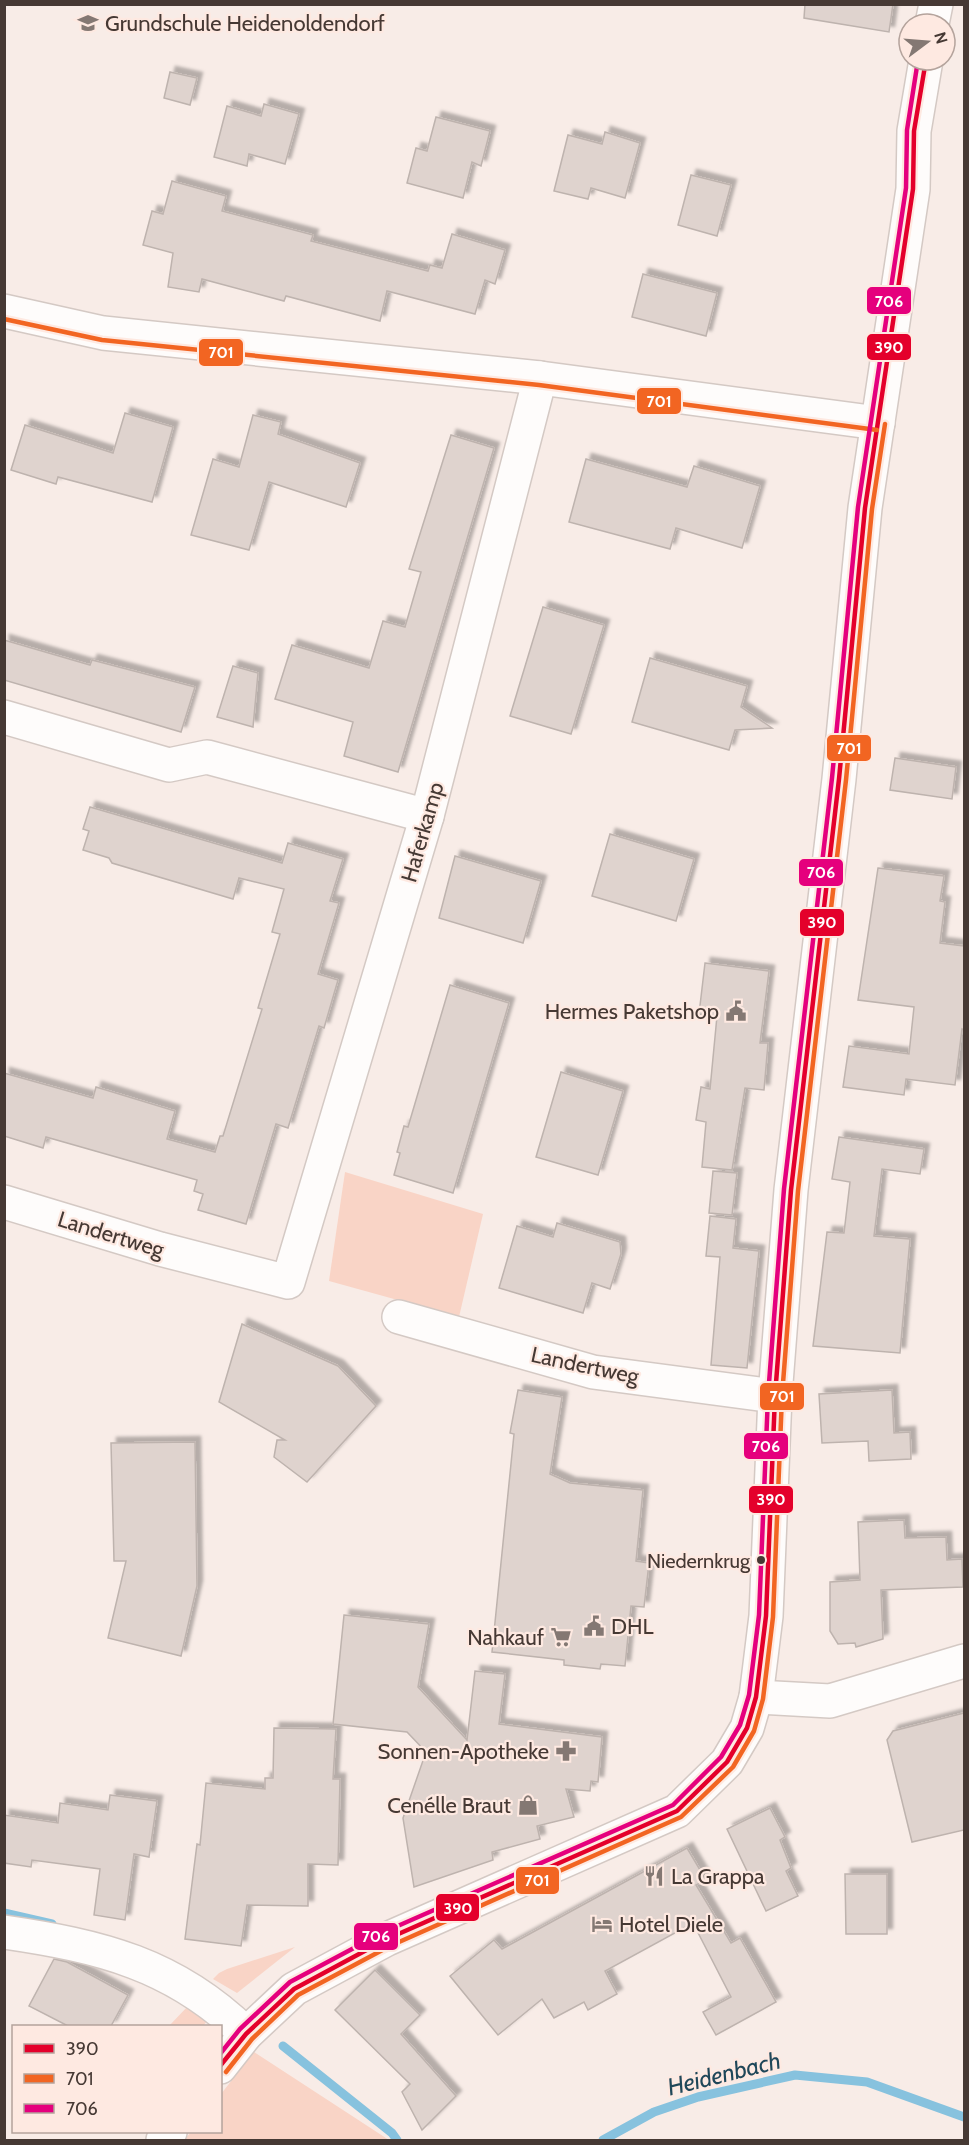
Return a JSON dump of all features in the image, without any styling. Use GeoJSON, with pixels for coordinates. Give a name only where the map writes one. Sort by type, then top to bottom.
{"type":"FeatureCollection","features":[{"type":"Feature","properties":{"kind":"street"},"geometry":{"type":"LineString","coordinates":[[222,2064],[246,2034],[294,1989],[387,1939],[677,1811],[727,1762],[747,1728],[756,1697],[766,1616],[775,1396],[790,1190],[839,779],[866,508],[913,189],[914,131],[924,72]]}},
{"type":"Feature","properties":{"kind":"street"},"geometry":{"type":"LineString","coordinates":[[4,311],[104,333],[540,378],[878,423]]}},
{"type":"Feature","properties":{"kind":"street","name":"Haferkamp"},"geometry":{"type":"LineString","coordinates":[[288,1282],[427,816],[540,378]]}},
{"type":"Feature","properties":{"kind":"street"},"geometry":{"type":"LineString","coordinates":[[4,717],[169,765],[207,757],[427,816]]}},
{"type":"Feature","properties":{"kind":"street","name":"Landertweg"},"geometry":{"type":"LineString","coordinates":[[4,1202],[160,1249],[288,1282]]}},
{"type":"Feature","properties":{"kind":"street","name":"Landertweg"},"geometry":{"type":"LineString","coordinates":[[399,1317],[593,1372],[775,1396]]}},
{"type":"Feature","properties":{"kind":"street"},"geometry":{"type":"LineString","coordinates":[[756,1697],[830,1701],[964,1661]]}},
{"type":"Feature","properties":{"kind":"street"},"geometry":{"type":"LineString","coordinates":[[4,1932],[71,1942],[163,1972],[196,1992],[246,2034]]}},
{"type":"Feature","properties":{"kind":"shaded area"},"geometry":{"type":"Polygon","coordinates":[[[345,1172],[483,1214],[459,1317],[329,1281],[345,1172]]]}},
{"type":"Feature","properties":{"kind":"shaded area"},"geometry":{"type":"Polygon","coordinates":[[[295,1947],[237,1993],[213,1979],[227,1969],[295,1947]]]}},
{"type":"Feature","properties":{"kind":"shaded area"},"geometry":{"type":"Polygon","coordinates":[[[189,2005],[207,2021],[204,2025],[170,2025],[189,2005]]]}},
{"type":"Feature","properties":{"kind":"shaded area"},"geometry":{"type":"Polygon","coordinates":[[[254,2052],[389,2140],[184,2140],[190,2133],[222,2133],[222,2093],[254,2052]]]}},
{"type":"Feature","properties":{"kind":"building"},"geometry":{"type":"Polygon","coordinates":[[[805,4],[893,4],[889,32],[804,18],[805,4]]]}},
{"type":"Feature","properties":{"kind":"building"},"geometry":{"type":"Polygon","coordinates":[[[170,72],[197,78],[190,105],[164,98],[170,72]]]}},
{"type":"Feature","properties":{"kind":"building"},"geometry":{"type":"Polygon","coordinates":[[[264,104],[299,114],[285,164],[249,154],[247,166],[214,157],[227,106],[261,116],[264,104]]]}},
{"type":"Feature","properties":{"kind":"building"},"geometry":{"type":"Polygon","coordinates":[[[436,117],[490,131],[481,166],[472,162],[463,198],[407,183],[416,148],[427,151],[436,117]]]}},
{"type":"Feature","properties":{"kind":"building"},"geometry":{"type":"Polygon","coordinates":[[[605,132],[640,143],[625,198],[591,188],[588,199],[554,191],[568,135],[602,144],[605,132]]]}},
{"type":"Feature","properties":{"kind":"building"},"geometry":{"type":"Polygon","coordinates":[[[691,175],[731,185],[717,236],[678,225],[691,175]]]}},
{"type":"Feature","properties":{"kind":"building"},"geometry":{"type":"Polygon","coordinates":[[[172,181],[226,196],[222,211],[313,235],[311,241],[428,271],[430,265],[442,268],[452,234],[505,250],[495,284],[485,280],[475,314],[387,291],[380,321],[286,296],[284,301],[202,279],[199,292],[168,287],[173,253],[143,245],[152,211],[163,214],[172,181]]]}},
{"type":"Feature","properties":{"kind":"building"},"geometry":{"type":"Polygon","coordinates":[[[643,274],[717,293],[706,336],[632,317],[643,274]]]}},
{"type":"Feature","properties":{"kind":"building"},"geometry":{"type":"Polygon","coordinates":[[[125,413],[173,427],[152,502],[58,477],[56,484],[11,470],[25,425],[113,453],[125,413]]]}},
{"type":"Feature","properties":{"kind":"building"},"geometry":{"type":"Polygon","coordinates":[[[253,415],[281,422],[278,434],[360,463],[346,507],[269,482],[249,550],[191,535],[213,459],[239,467],[253,415]]]}},
{"type":"Feature","properties":{"kind":"building"},"geometry":{"type":"Polygon","coordinates":[[[451,435],[494,448],[398,772],[344,756],[353,722],[275,699],[292,645],[369,668],[383,621],[405,627],[421,572],[409,569],[451,435]]]}},
{"type":"Feature","properties":{"kind":"building"},"geometry":{"type":"Polygon","coordinates":[[[586,459],[687,487],[694,466],[760,486],[742,548],[676,528],[670,549],[569,522],[586,459]]]}},
{"type":"Feature","properties":{"kind":"building"},"geometry":{"type":"Polygon","coordinates":[[[543,607],[604,625],[571,734],[510,716],[543,607]]]}},
{"type":"Feature","properties":{"kind":"building"},"geometry":{"type":"Polygon","coordinates":[[[4,640],[90,665],[92,660],[195,687],[181,732],[4,680],[4,640]]]}},
{"type":"Feature","properties":{"kind":"building"},"geometry":{"type":"Polygon","coordinates":[[[650,658],[747,686],[741,707],[772,728],[735,730],[729,750],[632,722],[650,658]]]}},
{"type":"Feature","properties":{"kind":"building"},"geometry":{"type":"Polygon","coordinates":[[[233,666],[258,673],[253,727],[217,717],[233,666]]]}},
{"type":"Feature","properties":{"kind":"building"},"geometry":{"type":"Polygon","coordinates":[[[895,758],[956,767],[952,799],[890,790],[895,758]]]}},
{"type":"Feature","properties":{"kind":"building"},"geometry":{"type":"Polygon","coordinates":[[[90,807],[282,863],[288,843],[343,859],[330,901],[339,903],[318,974],[338,980],[324,1028],[319,1026],[288,1128],[276,1124],[246,1224],[198,1210],[203,1194],[194,1191],[197,1180],[46,1137],[43,1148],[4,1136],[4,1073],[93,1098],[96,1087],[175,1111],[167,1139],[215,1152],[220,1136],[223,1136],[262,1009],[258,1008],[280,934],[272,932],[284,889],[239,878],[233,899],[112,863],[109,858],[83,850],[89,831],[83,829],[90,807]]]}},
{"type":"Feature","properties":{"kind":"building"},"geometry":{"type":"Polygon","coordinates":[[[610,834],[694,859],[676,921],[592,896],[610,834]]]}},
{"type":"Feature","properties":{"kind":"building"},"geometry":{"type":"Polygon","coordinates":[[[455,856],[541,881],[523,943],[439,918],[455,856]]]}},
{"type":"Feature","properties":{"kind":"building"},"geometry":{"type":"Polygon","coordinates":[[[878,868],[944,876],[940,901],[945,902],[940,943],[964,946],[964,1030],[962,1029],[955,1085],[906,1079],[904,1095],[843,1087],[849,1046],[909,1054],[914,1007],[858,1000],[878,868]]]}},
{"type":"Feature","properties":{"kind":"building"},"geometry":{"type":"Polygon","coordinates":[[[705,963],[769,971],[760,1043],[768,1043],[764,1090],[745,1088],[732,1170],[702,1167],[706,1122],[696,1120],[701,1087],[710,1089],[717,1016],[699,1014],[705,963]]]}},
{"type":"Feature","properties":{"kind":"building"},"geometry":{"type":"Polygon","coordinates":[[[450,985],[509,1003],[453,1193],[394,1175],[404,1126],[408,1127],[450,985]]]}},
{"type":"Feature","properties":{"kind":"building"},"geometry":{"type":"Polygon","coordinates":[[[561,1072],[623,1091],[598,1175],[536,1157],[561,1072]]]}},
{"type":"Feature","properties":{"kind":"building"},"geometry":{"type":"Polygon","coordinates":[[[839,1137],[924,1149],[920,1174],[882,1169],[874,1236],[910,1239],[900,1353],[813,1346],[827,1232],[844,1233],[850,1182],[832,1179],[839,1137]]]}},
{"type":"Feature","properties":{"kind":"building"},"geometry":{"type":"Polygon","coordinates":[[[713,1171],[737,1173],[732,1215],[709,1213],[713,1171]]]}},
{"type":"Feature","properties":{"kind":"building"},"geometry":{"type":"Polygon","coordinates":[[[710,1216],[736,1219],[733,1248],[759,1251],[747,1368],[711,1365],[720,1257],[706,1256],[710,1216]]]}},
{"type":"Feature","properties":{"kind":"building"},"geometry":{"type":"Polygon","coordinates":[[[557,1223],[620,1242],[621,1254],[610,1289],[592,1283],[583,1313],[499,1288],[517,1226],[553,1237],[557,1223]]]}},
{"type":"Feature","properties":{"kind":"building"},"geometry":{"type":"Polygon","coordinates":[[[242,1324],[338,1366],[376,1406],[307,1482],[274,1457],[277,1440],[285,1440],[219,1402],[242,1324]]]}},
{"type":"Feature","properties":{"kind":"building"},"geometry":{"type":"Polygon","coordinates":[[[518,1390],[562,1397],[550,1474],[570,1483],[643,1490],[636,1561],[649,1563],[644,1607],[631,1606],[625,1666],[601,1664],[600,1669],[564,1665],[564,1660],[492,1652],[514,1434],[510,1433],[518,1390]]]}},
{"type":"Feature","properties":{"kind":"building"},"geometry":{"type":"Polygon","coordinates":[[[892,1390],[894,1433],[910,1432],[911,1459],[869,1461],[868,1441],[822,1443],[819,1394],[892,1390]]]}},
{"type":"Feature","properties":{"kind":"building"},"geometry":{"type":"Polygon","coordinates":[[[195,1442],[197,1586],[181,1656],[108,1638],[126,1561],[114,1561],[111,1443],[195,1442]]]}},
{"type":"Feature","properties":{"kind":"building"},"geometry":{"type":"Polygon","coordinates":[[[904,1520],[905,1538],[946,1537],[947,1560],[962,1559],[963,1587],[881,1590],[883,1639],[856,1647],[855,1643],[838,1644],[830,1631],[830,1582],[860,1580],[858,1522],[904,1520]]]}},
{"type":"Feature","properties":{"kind":"building"},"geometry":{"type":"Polygon","coordinates":[[[344,1615],[429,1624],[418,1687],[467,1740],[475,1671],[505,1674],[499,1724],[602,1737],[598,1782],[591,1781],[590,1791],[566,1789],[574,1817],[537,1826],[540,1839],[492,1852],[493,1860],[414,1887],[403,1818],[426,1752],[407,1732],[333,1724],[344,1615]]]}},
{"type":"Feature","properties":{"kind":"building"},"geometry":{"type":"Polygon","coordinates":[[[964,1713],[964,1830],[912,1842],[887,1740],[893,1731],[964,1713]]]}},
{"type":"Feature","properties":{"kind":"building"},"geometry":{"type":"Polygon","coordinates":[[[274,1728],[336,1729],[333,1779],[340,1779],[338,1865],[308,1864],[308,1906],[247,1905],[241,1946],[185,1939],[197,1844],[200,1845],[206,1783],[265,1789],[265,1778],[273,1778],[274,1728]]]}},
{"type":"Feature","properties":{"kind":"building"},"geometry":{"type":"Polygon","coordinates":[[[110,1795],[157,1801],[149,1857],[134,1854],[125,1920],[94,1915],[100,1869],[32,1860],[31,1867],[4,1863],[4,1815],[58,1823],[60,1803],[108,1810],[110,1795]]]}},
{"type":"Feature","properties":{"kind":"building"},"geometry":{"type":"Polygon","coordinates":[[[770,1808],[785,1837],[780,1840],[791,1868],[786,1871],[798,1896],[766,1911],[727,1829],[770,1808]]]}},
{"type":"Feature","properties":{"kind":"building"},"geometry":{"type":"Polygon","coordinates":[[[687,1848],[706,1880],[696,1885],[731,1943],[740,1938],[776,2002],[716,2035],[703,2012],[731,1997],[693,1923],[605,1971],[617,1994],[588,2010],[584,2002],[554,2018],[542,1999],[498,2035],[450,1976],[494,1940],[502,1949],[687,1848]]]}},
{"type":"Feature","properties":{"kind":"building"},"geometry":{"type":"Polygon","coordinates":[[[845,1874],[887,1874],[887,1934],[846,1934],[845,1874]]]}},
{"type":"Feature","properties":{"kind":"building"},"geometry":{"type":"Polygon","coordinates":[[[54,1959],[67,1962],[128,1995],[112,2025],[66,2025],[29,2006],[54,1959]]]}},
{"type":"Feature","properties":{"kind":"building"},"geometry":{"type":"Polygon","coordinates":[[[375,1970],[420,2015],[401,2034],[456,2096],[422,2130],[402,2092],[410,2084],[335,2010],[375,1970]]]}},
{"type":"Feature","properties":{"kind":"waterway","name":"Heidenbach"},"geometry":{"type":"LineString","coordinates":[[4,1913],[52,1924]]}},
{"type":"Feature","properties":{"kind":"waterway","name":"Heidenbach"},"geometry":{"type":"LineString","coordinates":[[283,2046],[392,2133],[397,2140]]}},
{"type":"Feature","properties":{"kind":"waterway","name":"Heidenbach"},"geometry":{"type":"LineString","coordinates":[[603,2140],[654,2112],[698,2097],[795,2075],[867,2082],[964,2117]]}},
{"type":"Feature","properties":{"kind":"transit line","name":"706"},"geometry":{"type":"LineString","coordinates":[[222,2052],[240,2029],[290,1982],[384,1932],[673,1805],[721,1757],[740,1725],[749,1695],[759,1615],[768,1396],[784,1189],[832,778],[858,507],[906,188],[907,130],[916,72]]}},
{"type":"Feature","properties":{"kind":"transit line","name":"390"},"geometry":{"type":"LineString","coordinates":[[222,2064],[246,2034],[294,1989],[387,1939],[677,1811],[727,1762],[747,1728],[756,1697],[766,1616],[775,1396],[791,1190],[839,779],[865,508],[913,189],[914,131],[924,72]]}},
{"type":"Feature","properties":{"kind":"transit line","name":"701"},"geometry":{"type":"LineString","coordinates":[[4,319],[102,340],[539,385],[877,430]]}},
{"type":"Feature","properties":{"kind":"transit line","name":"701"},"geometry":{"type":"LineString","coordinates":[[226,2072],[252,2039],[298,1995],[390,1946],[681,1817],[733,1767],[754,1731],[763,1699],[773,1617],[782,1396],[798,1191],[846,780],[872,509],[885,424]]}},
{"type":"Feature","properties":{"kind":"place","name":"Grundschule Heidenoldendorf"},"geometry":{"type":"Point","coordinates":[88,23]}},
{"type":"Feature","properties":{"kind":"place","name":"Hermes Paketshop"},"geometry":{"type":"Point","coordinates":[736,1011]}},
{"type":"Feature","properties":{"kind":"place","name":"Niedernkrug"},"geometry":{"type":"Point","coordinates":[761,1560]}},
{"type":"Feature","properties":{"kind":"place","name":"DHL"},"geometry":{"type":"Point","coordinates":[594,1626]}},
{"type":"Feature","properties":{"kind":"place","name":"Nahkauf"},"geometry":{"type":"Point","coordinates":[561,1637]}},
{"type":"Feature","properties":{"kind":"place","name":"Sonnen-Apotheke"},"geometry":{"type":"Point","coordinates":[566,1751]}},
{"type":"Feature","properties":{"kind":"place","name":"Cenélle Braut"},"geometry":{"type":"Point","coordinates":[528,1805]}},
{"type":"Feature","properties":{"kind":"place","name":"La Grappa"},"geometry":{"type":"Point","coordinates":[654,1876]}},
{"type":"Feature","properties":{"kind":"place","name":"Hotel Diele"},"geometry":{"type":"Point","coordinates":[602,1924]}}]}
